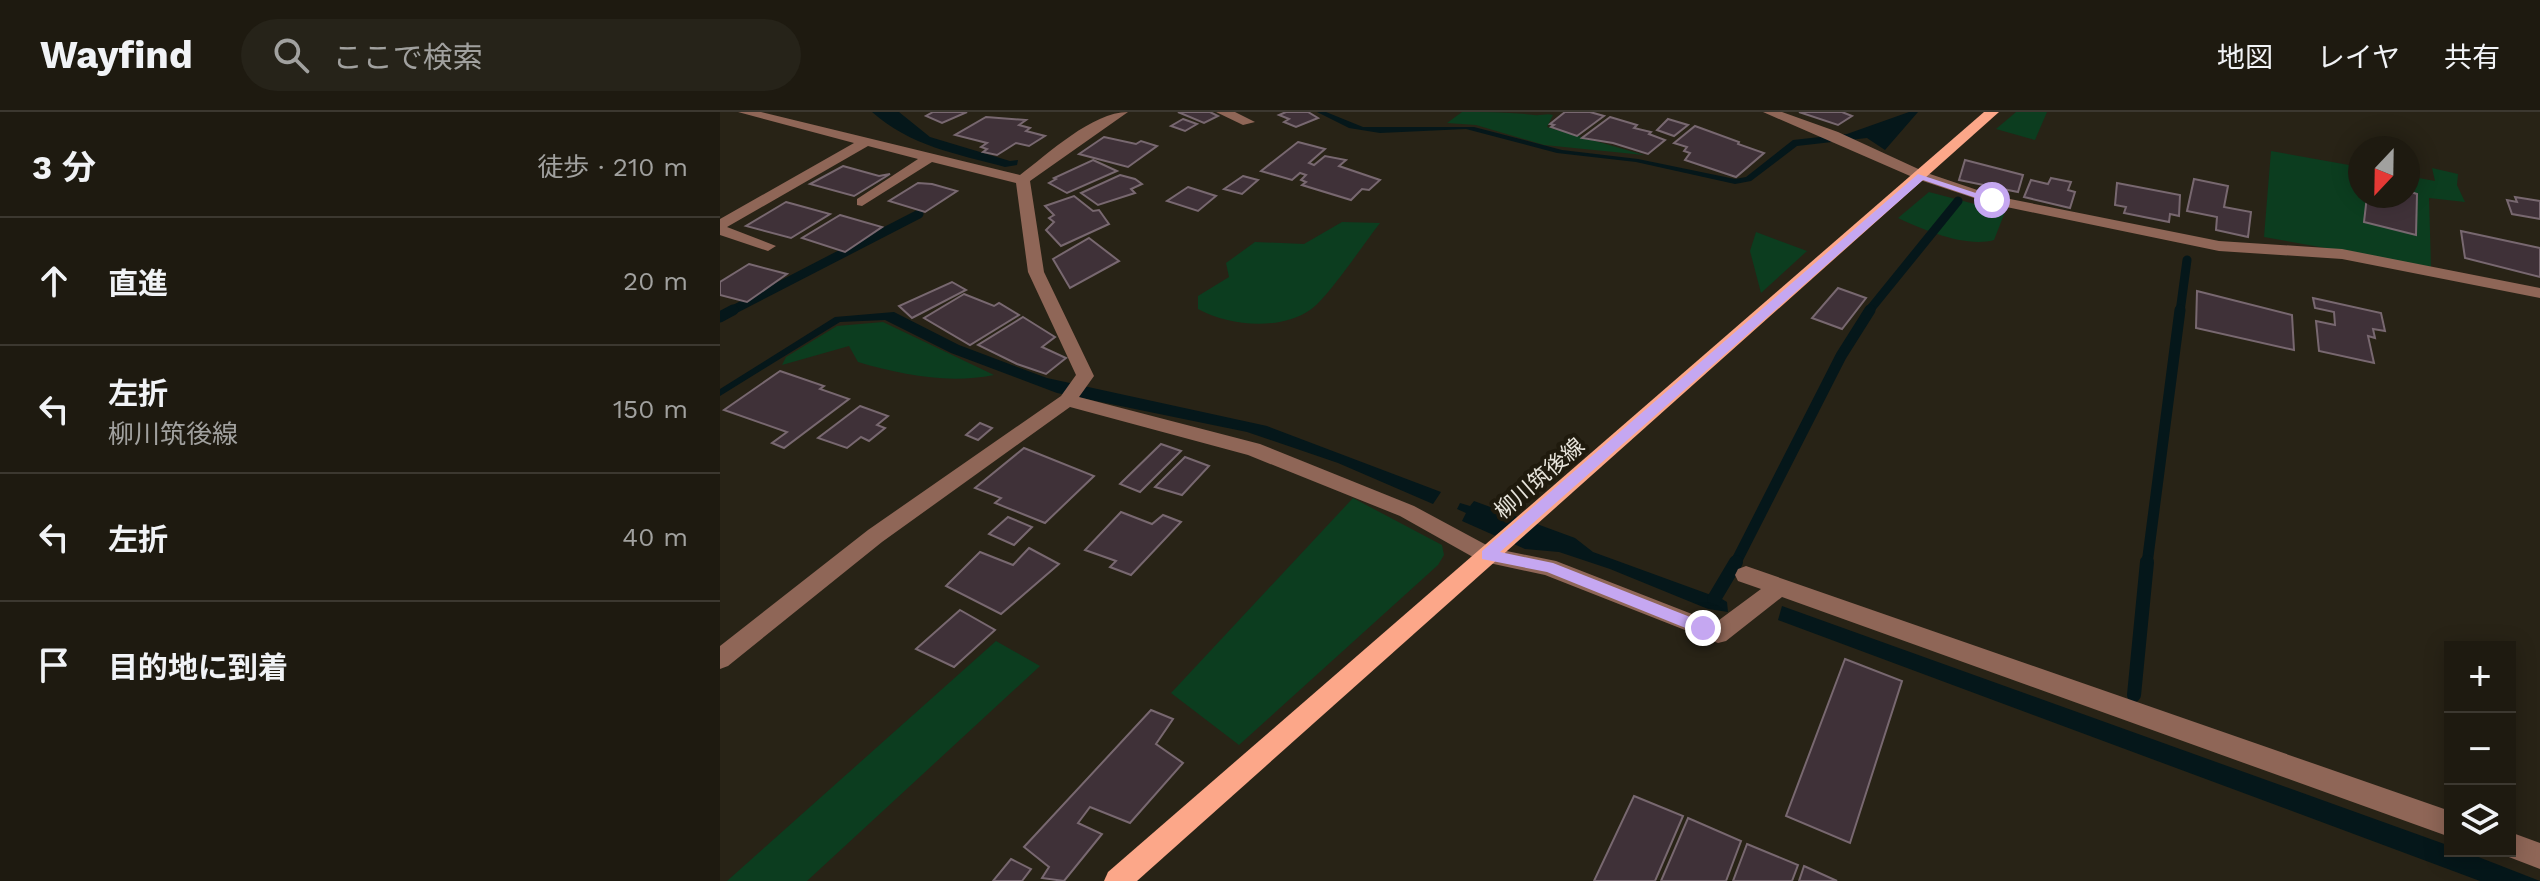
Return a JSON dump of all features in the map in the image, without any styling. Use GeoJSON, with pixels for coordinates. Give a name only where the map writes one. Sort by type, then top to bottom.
{"type":"FeatureCollection","features":[{"type":"Feature","properties":{"kind":"main road","name":"柳川筑後線"},"geometry":{"type":"LineString","coordinates":[[1117,881],[1992,112]]}},
{"type":"Feature","properties":{"kind":"street"},"geometry":{"type":"LineString","coordinates":[[745,112],[1023,180]]}},
{"type":"Feature","properties":{"kind":"street"},"geometry":{"type":"LineString","coordinates":[[1023,180],[1074,141],[1121,112]]}},
{"type":"Feature","properties":{"kind":"street"},"geometry":{"type":"LineString","coordinates":[[1223,112],[1248,122]]}},
{"type":"Feature","properties":{"kind":"street"},"geometry":{"type":"LineString","coordinates":[[1770,112],[1833,135],[1922,176],[1992,200],[2219,246],[2342,254],[2540,293]]}},
{"type":"Feature","properties":{"kind":"street"},"geometry":{"type":"LineString","coordinates":[[720,228],[864,143]]}},
{"type":"Feature","properties":{"kind":"street"},"geometry":{"type":"LineString","coordinates":[[862,202],[929,158]]}},
{"type":"Feature","properties":{"kind":"street"},"geometry":{"type":"LineString","coordinates":[[720,659],[875,536],[1067,400],[1085,376],[1036,272],[1023,180]]}},
{"type":"Feature","properties":{"kind":"street"},"geometry":{"type":"LineString","coordinates":[[720,228],[768,246]]}},
{"type":"Feature","properties":{"kind":"street"},"geometry":{"type":"LineString","coordinates":[[1067,400],[1253,449],[1407,511],[1487,555],[1548,567],[1718,634],[1779,587]]}},
{"type":"Feature","properties":{"kind":"street"},"geometry":{"type":"LineString","coordinates":[[1746,575],[2444,822]]}},
{"type":"Feature","properties":{"kind":"street"},"geometry":{"type":"LineString","coordinates":[[2516,847],[2540,856]]}},
{"type":"Feature","properties":{"kind":"green space"},"geometry":{"type":"Polygon","coordinates":[[[1462,112],[1553,115],[1547,127],[1644,155],[1544,145],[1476,125],[1447,123],[1462,112]]]}},
{"type":"Feature","properties":{"kind":"green space"},"geometry":{"type":"Polygon","coordinates":[[[2016,112],[2047,112],[2035,140],[1996,129],[2016,112]]]}},
{"type":"Feature","properties":{"kind":"green space"},"geometry":{"type":"Polygon","coordinates":[[[2271,151],[2348,165],[2348,208],[2420,208],[2420,178],[2435,181],[2432,168],[2458,174],[2457,185],[2465,202],[2429,198],[2431,267],[2264,237],[2271,151]]]}},
{"type":"Feature","properties":{"kind":"green space"},"geometry":{"type":"Polygon","coordinates":[[[1929,192],[2005,212],[1994,240],[1958,240],[1898,218],[1929,192]]]}},
{"type":"Feature","properties":{"kind":"green space"},"geometry":{"type":"Polygon","coordinates":[[[1342,222],[1380,223],[1336,283],[1310,310],[1284,321],[1254,324],[1224,319],[1198,309],[1198,296],[1229,277],[1226,263],[1255,242],[1304,244],[1342,222]]]}},
{"type":"Feature","properties":{"kind":"green space"},"geometry":{"type":"Polygon","coordinates":[[[1756,232],[1807,251],[1761,293],[1750,251],[1756,232]]]}},
{"type":"Feature","properties":{"kind":"green space"},"geometry":{"type":"Polygon","coordinates":[[[883,322],[994,375],[960,379],[891,371],[858,362],[849,346],[782,365],[786,357],[837,326],[883,322]]]}},
{"type":"Feature","properties":{"kind":"green space"},"geometry":{"type":"Polygon","coordinates":[[[1353,498],[1442,545],[1444,555],[1438,565],[1239,745],[1171,693],[1353,498]]]}},
{"type":"Feature","properties":{"kind":"green space"},"geometry":{"type":"Polygon","coordinates":[[[996,641],[1040,666],[807,881],[727,881],[996,641]]]}},
{"type":"Feature","properties":{"kind":"shaded area"},"geometry":{"type":"Polygon","coordinates":[[[872,112],[899,112],[930,137],[1010,161],[1018,160],[1017,165],[1005,167],[918,141],[872,112]]]}},
{"type":"Feature","properties":{"kind":"shaded area"},"geometry":{"type":"Polygon","coordinates":[[[1317,112],[1326,112],[1363,127],[1474,127],[1562,150],[1638,159],[1735,179],[1746,177],[1793,140],[1847,134],[1909,112],[1918,112],[1885,150],[1867,138],[1797,146],[1751,181],[1735,184],[1636,162],[1557,153],[1466,129],[1380,133],[1349,128],[1317,112]]]}},
{"type":"Feature","properties":{"kind":"shaded area"},"geometry":{"type":"Polygon","coordinates":[[[894,312],[959,345],[1047,378],[1267,426],[1441,492],[1433,504],[1338,463],[1247,432],[1057,393],[951,353],[885,320],[840,322],[720,396],[720,389],[835,317],[894,312]]]}},
{"type":"Feature","properties":{"kind":"shaded area"},"geometry":{"type":"Polygon","coordinates":[[[1474,501],[1575,538],[1593,552],[1722,599],[1727,602],[1728,612],[1708,609],[1559,552],[1525,549],[1462,521],[1466,513],[1457,509],[1460,503],[1470,506],[1474,501]]]}},
{"type":"Feature","properties":{"kind":"shaded area"},"geometry":{"type":"Polygon","coordinates":[[[1782,606],[2444,844],[2444,857],[2478,857],[2540,881],[2480,881],[1778,620],[1782,606]]]}},
{"type":"Feature","properties":{"kind":"building"},"geometry":{"type":"Polygon","coordinates":[[[933,112],[967,112],[942,123],[926,116],[933,112]]]}},
{"type":"Feature","properties":{"kind":"building"},"geometry":{"type":"Polygon","coordinates":[[[1178,112],[1210,112],[1218,116],[1204,123],[1178,112]]]}},
{"type":"Feature","properties":{"kind":"building"},"geometry":{"type":"Polygon","coordinates":[[[1308,112],[1318,118],[1296,127],[1284,122],[1289,119],[1279,115],[1308,112]]]}},
{"type":"Feature","properties":{"kind":"building"},"geometry":{"type":"Polygon","coordinates":[[[1565,112],[1590,112],[1604,116],[1577,136],[1551,127],[1554,125],[1550,124],[1565,112]]]}},
{"type":"Feature","properties":{"kind":"building"},"geometry":{"type":"Polygon","coordinates":[[[1799,112],[1842,112],[1852,116],[1838,125],[1799,112]]]}},
{"type":"Feature","properties":{"kind":"building"},"geometry":{"type":"Polygon","coordinates":[[[986,117],[1026,120],[1019,125],[1030,128],[1026,131],[1045,136],[1029,146],[1016,143],[997,155],[983,152],[987,149],[981,147],[987,143],[955,135],[986,117]]]}},
{"type":"Feature","properties":{"kind":"building"},"geometry":{"type":"Polygon","coordinates":[[[1610,117],[1637,125],[1634,128],[1651,132],[1649,134],[1665,140],[1648,154],[1613,143],[1582,138],[1610,117]]]}},
{"type":"Feature","properties":{"kind":"building"},"geometry":{"type":"Polygon","coordinates":[[[1183,119],[1197,124],[1185,131],[1171,126],[1183,119]]]}},
{"type":"Feature","properties":{"kind":"building"},"geometry":{"type":"Polygon","coordinates":[[[1668,119],[1688,125],[1674,136],[1657,130],[1668,119]]]}},
{"type":"Feature","properties":{"kind":"building"},"geometry":{"type":"Polygon","coordinates":[[[1695,126],[1764,153],[1736,177],[1685,160],[1690,153],[1684,151],[1687,147],[1674,143],[1695,126]]]}},
{"type":"Feature","properties":{"kind":"building"},"geometry":{"type":"Polygon","coordinates":[[[1104,137],[1157,146],[1128,167],[1079,154],[1104,137]]]}},
{"type":"Feature","properties":{"kind":"building"},"geometry":{"type":"Polygon","coordinates":[[[1298,142],[1325,149],[1309,163],[1314,165],[1325,156],[1346,160],[1339,166],[1380,180],[1369,190],[1362,189],[1351,200],[1302,185],[1306,182],[1301,180],[1306,175],[1300,173],[1292,180],[1261,171],[1298,142]]]}},
{"type":"Feature","properties":{"kind":"building"},"geometry":{"type":"Polygon","coordinates":[[[1093,160],[1117,171],[1067,193],[1049,183],[1054,178],[1093,160]]]}},
{"type":"Feature","properties":{"kind":"building"},"geometry":{"type":"Polygon","coordinates":[[[1965,160],[2023,175],[2018,192],[1959,180],[1965,160]]]}},
{"type":"Feature","properties":{"kind":"building"},"geometry":{"type":"Polygon","coordinates":[[[843,166],[879,176],[890,174],[854,196],[810,184],[843,166]]]}},
{"type":"Feature","properties":{"kind":"building"},"geometry":{"type":"Polygon","coordinates":[[[1120,175],[1142,184],[1131,189],[1135,193],[1098,205],[1081,193],[1120,175]]]}},
{"type":"Feature","properties":{"kind":"building"},"geometry":{"type":"Polygon","coordinates":[[[1243,176],[1258,180],[1242,194],[1224,189],[1243,176]]]}},
{"type":"Feature","properties":{"kind":"building"},"geometry":{"type":"Polygon","coordinates":[[[2051,178],[2071,182],[2068,190],[2075,192],[2070,208],[2024,197],[2031,180],[2048,184],[2051,178]]]}},
{"type":"Feature","properties":{"kind":"building"},"geometry":{"type":"Polygon","coordinates":[[[2194,179],[2228,186],[2224,207],[2251,212],[2248,237],[2216,230],[2217,217],[2187,211],[2194,179]]]}},
{"type":"Feature","properties":{"kind":"building"},"geometry":{"type":"Polygon","coordinates":[[[918,183],[957,191],[925,212],[889,201],[918,183]]]}},
{"type":"Feature","properties":{"kind":"building"},"geometry":{"type":"Polygon","coordinates":[[[2117,183],[2180,195],[2179,216],[2170,214],[2169,222],[2124,213],[2126,207],[2115,205],[2117,183]]]}},
{"type":"Feature","properties":{"kind":"building"},"geometry":{"type":"Polygon","coordinates":[[[1188,187],[1216,196],[1198,211],[1167,201],[1188,187]]]}},
{"type":"Feature","properties":{"kind":"building"},"geometry":{"type":"Polygon","coordinates":[[[1074,196],[1093,211],[1099,210],[1109,224],[1061,246],[1046,230],[1054,222],[1049,218],[1054,215],[1045,206],[1074,196]]]}},
{"type":"Feature","properties":{"kind":"building"},"geometry":{"type":"Polygon","coordinates":[[[2515,197],[2540,201],[2540,219],[2512,214],[2507,200],[2517,202],[2515,197]]]}},
{"type":"Feature","properties":{"kind":"building"},"geometry":{"type":"Polygon","coordinates":[[[786,202],[830,214],[791,238],[746,226],[786,202]]]}},
{"type":"Feature","properties":{"kind":"building"},"geometry":{"type":"Polygon","coordinates":[[[2366,208],[2417,208],[2416,235],[2364,222],[2366,208]]]}},
{"type":"Feature","properties":{"kind":"building"},"geometry":{"type":"Polygon","coordinates":[[[840,215],[882,227],[845,252],[802,238],[840,215]]]}},
{"type":"Feature","properties":{"kind":"building"},"geometry":{"type":"Polygon","coordinates":[[[2461,231],[2540,248],[2540,277],[2465,258],[2461,231]]]}},
{"type":"Feature","properties":{"kind":"building"},"geometry":{"type":"Polygon","coordinates":[[[1089,238],[1119,261],[1070,288],[1053,259],[1089,238]]]}},
{"type":"Feature","properties":{"kind":"building"},"geometry":{"type":"Polygon","coordinates":[[[749,264],[787,274],[747,302],[720,295],[720,282],[749,264]]]}},
{"type":"Feature","properties":{"kind":"building"},"geometry":{"type":"Polygon","coordinates":[[[952,282],[966,290],[912,318],[899,306],[952,282]]]}},
{"type":"Feature","properties":{"kind":"building"},"geometry":{"type":"Polygon","coordinates":[[[1838,288],[1866,298],[1842,329],[1812,318],[1838,288]]]}},
{"type":"Feature","properties":{"kind":"building"},"geometry":{"type":"Polygon","coordinates":[[[2197,291],[2292,315],[2294,350],[2196,328],[2197,291]]]}},
{"type":"Feature","properties":{"kind":"building"},"geometry":{"type":"Polygon","coordinates":[[[964,294],[994,306],[999,303],[1019,315],[970,345],[924,318],[964,294]]]}},
{"type":"Feature","properties":{"kind":"building"},"geometry":{"type":"Polygon","coordinates":[[[2313,298],[2381,313],[2385,331],[2373,329],[2375,338],[2368,336],[2374,363],[2319,351],[2316,321],[2335,325],[2334,312],[2315,308],[2313,298]]]}},
{"type":"Feature","properties":{"kind":"building"},"geometry":{"type":"Polygon","coordinates":[[[1023,317],[1055,337],[1042,347],[1066,358],[1046,374],[978,345],[1023,317]]]}},
{"type":"Feature","properties":{"kind":"building"},"geometry":{"type":"Polygon","coordinates":[[[780,371],[824,386],[820,389],[849,399],[784,448],[772,443],[787,432],[724,410],[780,371]]]}},
{"type":"Feature","properties":{"kind":"building"},"geometry":{"type":"Polygon","coordinates":[[[860,406],[888,416],[877,425],[885,428],[869,441],[861,437],[847,448],[818,438],[860,406]]]}},
{"type":"Feature","properties":{"kind":"building"},"geometry":{"type":"Polygon","coordinates":[[[980,423],[992,428],[978,440],[966,435],[980,423]]]}},
{"type":"Feature","properties":{"kind":"building"},"geometry":{"type":"Polygon","coordinates":[[[1161,444],[1181,451],[1140,492],[1120,484],[1161,444]]]}},
{"type":"Feature","properties":{"kind":"building"},"geometry":{"type":"Polygon","coordinates":[[[1024,448],[1094,476],[1045,523],[995,503],[1001,498],[975,488],[1024,448]]]}},
{"type":"Feature","properties":{"kind":"building"},"geometry":{"type":"Polygon","coordinates":[[[1185,457],[1209,466],[1182,495],[1155,487],[1185,457]]]}},
{"type":"Feature","properties":{"kind":"building"},"geometry":{"type":"Polygon","coordinates":[[[1121,512],[1152,524],[1163,515],[1181,522],[1131,575],[1110,567],[1116,561],[1085,550],[1121,512]]]}},
{"type":"Feature","properties":{"kind":"building"},"geometry":{"type":"Polygon","coordinates":[[[1008,517],[1032,527],[1014,545],[989,534],[1008,517]]]}},
{"type":"Feature","properties":{"kind":"building"},"geometry":{"type":"Polygon","coordinates":[[[1029,548],[1059,564],[1001,614],[946,586],[980,552],[1013,565],[1029,548]]]}},
{"type":"Feature","properties":{"kind":"building"},"geometry":{"type":"Polygon","coordinates":[[[960,610],[995,630],[954,667],[916,649],[960,610]]]}},
{"type":"Feature","properties":{"kind":"building"},"geometry":{"type":"Polygon","coordinates":[[[1845,659],[1902,681],[1850,843],[1786,816],[1845,659]]]}},
{"type":"Feature","properties":{"kind":"building"},"geometry":{"type":"Polygon","coordinates":[[[1151,710],[1173,719],[1156,744],[1183,763],[1130,823],[1090,807],[1078,823],[1102,834],[1064,881],[1042,878],[1049,867],[1024,847],[1151,710]]]}},
{"type":"Feature","properties":{"kind":"building"},"geometry":{"type":"Polygon","coordinates":[[[1634,796],[1683,816],[1655,881],[1594,881],[1634,796]]]}},
{"type":"Feature","properties":{"kind":"building"},"geometry":{"type":"Polygon","coordinates":[[[1688,818],[1741,841],[1726,881],[1661,881],[1688,818]]]}},
{"type":"Feature","properties":{"kind":"building"},"geometry":{"type":"Polygon","coordinates":[[[1747,844],[1798,865],[1792,881],[1733,881],[1747,844]]]}},
{"type":"Feature","properties":{"kind":"building"},"geometry":{"type":"Polygon","coordinates":[[[1011,859],[1031,869],[1022,881],[993,881],[1011,859]]]}},
{"type":"Feature","properties":{"kind":"building"},"geometry":{"type":"Polygon","coordinates":[[[1804,866],[1837,881],[1799,881],[1804,866]]]}},
{"type":"Feature","properties":{"kind":"waterway"},"geometry":{"type":"LineString","coordinates":[[1868,312],[1958,201]]}},
{"type":"Feature","properties":{"kind":"waterway"},"geometry":{"type":"LineString","coordinates":[[729,312],[919,214]]}},
{"type":"Feature","properties":{"kind":"waterway"},"geometry":{"type":"LineString","coordinates":[[2180,312],[2187,260]]}},
{"type":"Feature","properties":{"kind":"waterway"},"geometry":{"type":"LineString","coordinates":[[720,317],[733,310]]}},
{"type":"Feature","properties":{"kind":"waterway"},"geometry":{"type":"LineString","coordinates":[[1735,564],[1841,356],[1870,310]]}},
{"type":"Feature","properties":{"kind":"waterway"},"geometry":{"type":"LineString","coordinates":[[2147,564],[2180,310]]}},
{"type":"Feature","properties":{"kind":"waterway"},"geometry":{"type":"LineString","coordinates":[[1714,599],[1736,562]]}},
{"type":"Feature","properties":{"kind":"waterway"},"geometry":{"type":"LineString","coordinates":[[2134,695],[2147,562]]}},
{"type":"Feature","properties":{"kind":"route"},"geometry":{"type":"LineString","coordinates":[[1703,628],[1548,567],[1487,555],[1922,176],[1992,200]]}}]}
